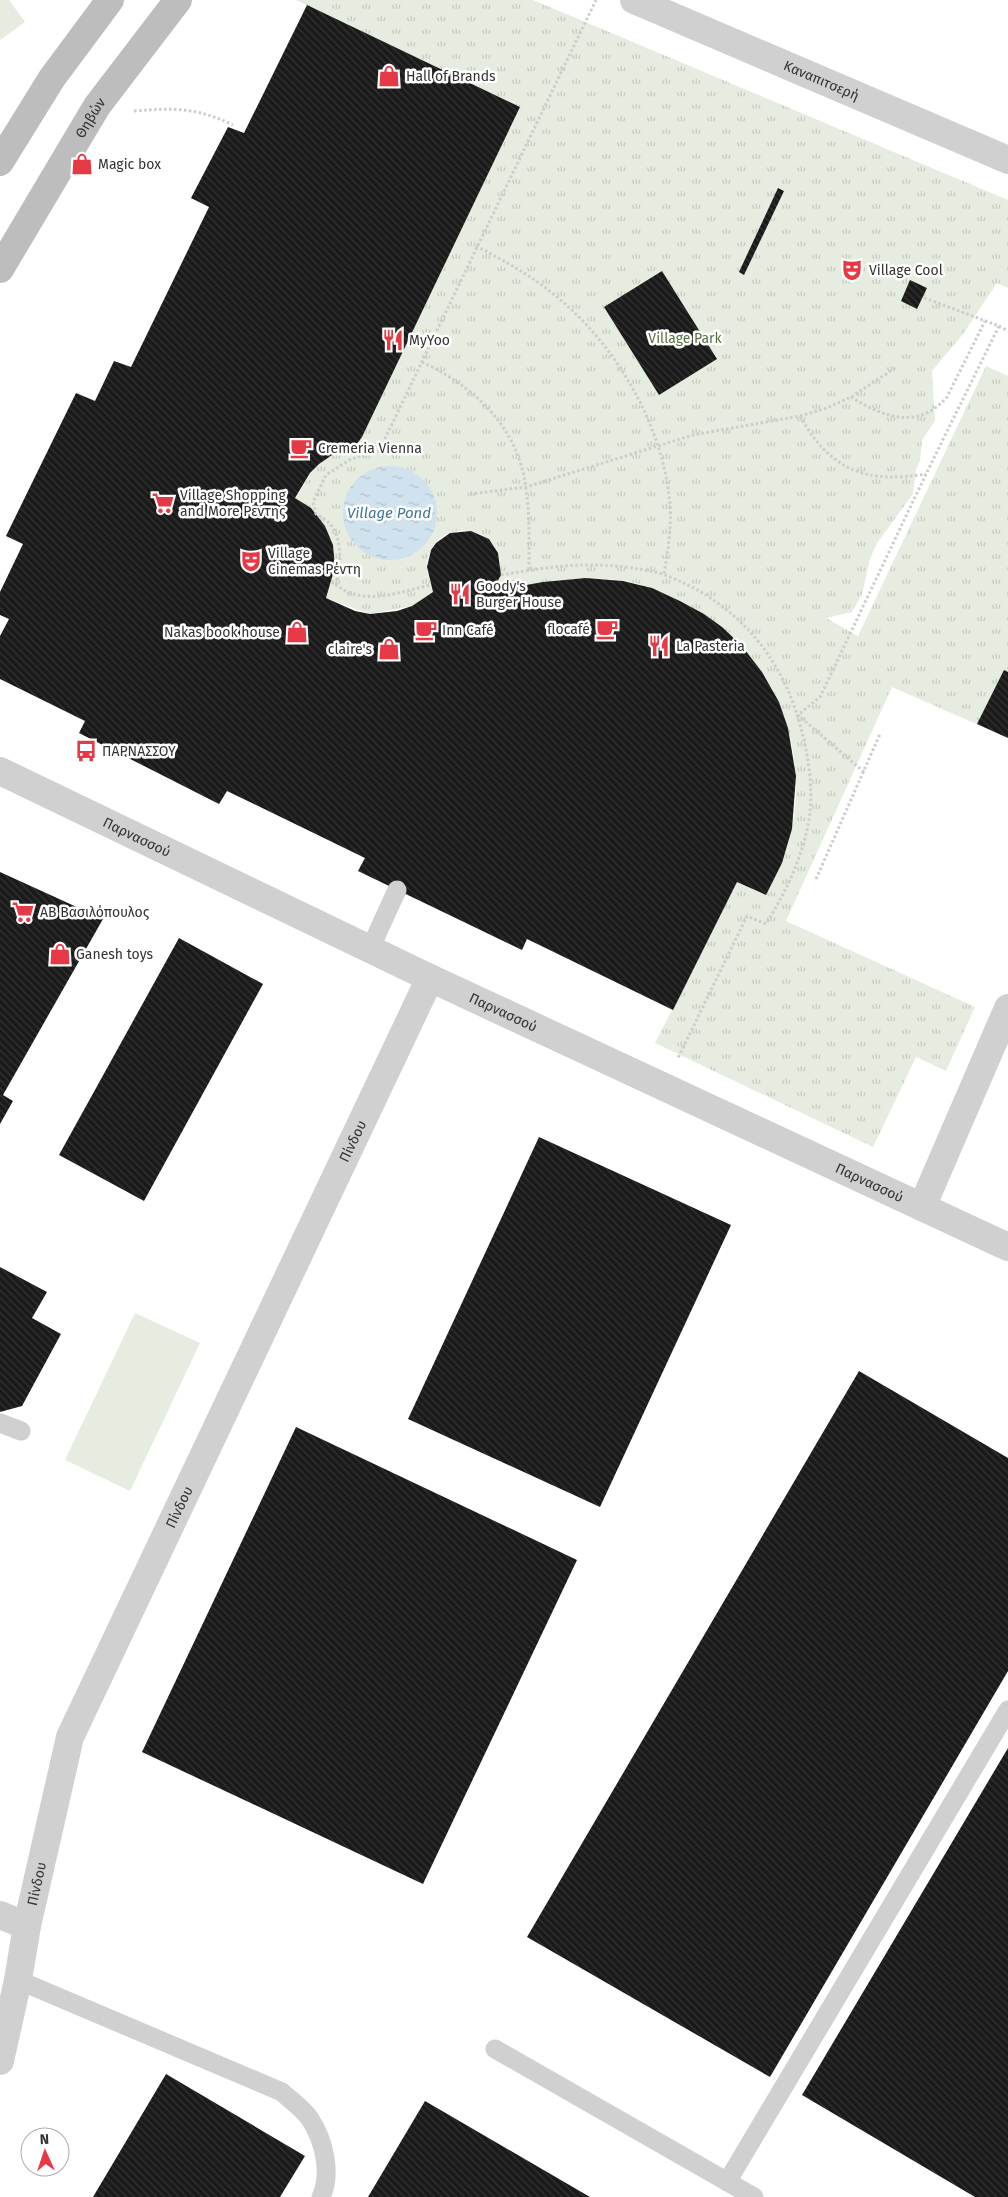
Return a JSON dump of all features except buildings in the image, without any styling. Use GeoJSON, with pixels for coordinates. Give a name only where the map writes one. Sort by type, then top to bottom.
{"type":"FeatureCollection","features":[{"type":"Feature","properties":{"kind":"main road"},"geometry":{"type":"LineString","coordinates":[[0,162],[52,78],[110,0]]}},
{"type":"Feature","properties":{"kind":"main road","name":"Θηβών"},"geometry":{"type":"LineString","coordinates":[[0,269],[97,106],[178,0]]}},
{"type":"Feature","properties":{"kind":"street","name":"Καναπιτσερή"},"geometry":{"type":"LineString","coordinates":[[634,0],[1008,160]]}},
{"type":"Feature","properties":{"kind":"street","name":"Παρνασσού"},"geometry":{"type":"LineString","coordinates":[[0,771],[430,978],[1008,1247]]}},
{"type":"Feature","properties":{"kind":"street","name":"Πίνδου"},"geometry":{"type":"LineString","coordinates":[[0,2061],[70,1737],[430,978]]}},
{"type":"Feature","properties":{"kind":"street"},"geometry":{"type":"LineString","coordinates":[[922,1207],[1008,1008]]}},
{"type":"Feature","properties":{"kind":"street"},"geometry":{"type":"LineString","coordinates":[[0,1915],[28,1926]]}},
{"type":"Feature","properties":{"kind":"lane"},"geometry":{"type":"LineString","coordinates":[[370,949],[398,890]]}},
{"type":"Feature","properties":{"kind":"lane"},"geometry":{"type":"LineString","coordinates":[[0,1423],[21,1431]]}},
{"type":"Feature","properties":{"kind":"lane"},"geometry":{"type":"LineString","coordinates":[[727,2182],[1008,1710]]}},
{"type":"Feature","properties":{"kind":"lane"},"geometry":{"type":"LineString","coordinates":[[18,1980],[282,2092],[310,2118],[323,2146],[327,2184],[321,2197]]}},
{"type":"Feature","properties":{"kind":"lane"},"geometry":{"type":"LineString","coordinates":[[495,2049],[754,2197]]}},
{"type":"Feature","properties":{"kind":"path"},"geometry":{"type":"LineString","coordinates":[[336,585],[340,568],[338,543],[330,524],[316,514],[313,502],[326,475],[351,459],[380,451],[476,246],[596,0]]}},
{"type":"Feature","properties":{"kind":"path"},"geometry":{"type":"LineString","coordinates":[[88,121],[128,111],[174,108],[193,110],[233,125]]}},
{"type":"Feature","properties":{"kind":"path"},"geometry":{"type":"LineString","coordinates":[[476,246],[514,266],[542,285],[584,322],[620,368],[648,419],[664,466],[670,496],[671,525],[664,574]]}},
{"type":"Feature","properties":{"kind":"path"},"geometry":{"type":"LineString","coordinates":[[922,298],[1008,331]]}},
{"type":"Feature","properties":{"kind":"path"},"geometry":{"type":"LineString","coordinates":[[851,397],[884,414],[898,418],[913,418],[938,408],[947,397],[985,321]]}},
{"type":"Feature","properties":{"kind":"path"},"geometry":{"type":"LineString","coordinates":[[798,715],[820,697],[999,326]]}},
{"type":"Feature","properties":{"kind":"path"},"geometry":{"type":"LineString","coordinates":[[422,362],[452,377],[470,390],[491,410],[512,442],[520,462],[526,487],[529,570]]}},
{"type":"Feature","properties":{"kind":"path"},"geometry":{"type":"LineString","coordinates":[[470,494],[526,487],[693,435],[800,416],[828,408],[851,397],[896,368]]}},
{"type":"Feature","properties":{"kind":"path"},"geometry":{"type":"LineString","coordinates":[[800,416],[811,436],[826,453],[840,464],[865,474],[886,478],[905,478],[926,474]]}},
{"type":"Feature","properties":{"kind":"path"},"geometry":{"type":"LineString","coordinates":[[501,575],[577,563],[610,565],[664,574],[700,592],[746,626],[770,656],[790,692],[798,715],[808,758],[811,789],[809,819],[794,872],[780,902],[766,924],[747,916],[664,1087]]}},
{"type":"Feature","properties":{"kind":"path"},"geometry":{"type":"LineString","coordinates":[[331,582],[349,593],[371,597],[392,595],[430,585]]}},
{"type":"Feature","properties":{"kind":"path"},"geometry":{"type":"LineString","coordinates":[[798,715],[864,772]]}},
{"type":"Feature","properties":{"kind":"path"},"geometry":{"type":"LineString","coordinates":[[816,879],[880,734]]}},
{"type":"Feature","properties":{"kind":"green space"},"geometry":{"type":"Polygon","coordinates":[[[0,0],[9,0],[25,22],[0,40],[0,0]]]}},
{"type":"Feature","properties":{"kind":"green space","name":"Village Park"},"geometry":{"type":"Polygon","coordinates":[[[296,0],[533,0],[1008,200],[1008,288],[997,283],[963,334],[932,371],[935,421],[922,440],[913,494],[877,543],[870,559],[862,594],[852,612],[826,618],[858,636],[986,366],[1008,376],[1008,738],[892,687],[786,921],[975,1007],[946,1071],[916,1057],[873,1147],[655,1043],[737,882],[766,894],[785,853],[792,828],[796,792],[794,756],[786,722],[772,690],[754,661],[730,635],[702,613],[670,596],[630,582],[591,578],[575,579],[492,591],[500,571],[498,554],[490,542],[478,534],[463,531],[449,533],[436,542],[427,564],[433,592],[412,606],[370,614],[326,598],[335,567],[333,545],[325,526],[311,508],[295,498],[318,465],[358,442],[362,437],[520,107],[296,0]]]}},
{"type":"Feature","properties":{"kind":"green space"},"geometry":{"type":"Polygon","coordinates":[[[135,1313],[200,1343],[130,1491],[65,1460],[135,1313]]]}},
{"type":"Feature","properties":{"kind":"water","name":"Village Pond"},"geometry":{"type":"Polygon","coordinates":[[[390,466],[408,470],[423,480],[433,495],[437,513],[433,531],[423,546],[408,556],[390,560],[372,556],[357,546],[347,531],[343,513],[347,495],[357,480],[372,470],[390,466]]]}},
{"type":"Feature","properties":{"kind":"place","name":"Hall of Brands"},"geometry":{"type":"Point","coordinates":[389,76]}},
{"type":"Feature","properties":{"kind":"place","name":"Magic box"},"geometry":{"type":"Point","coordinates":[82,164]}},
{"type":"Feature","properties":{"kind":"place","name":"Village Cool"},"geometry":{"type":"Point","coordinates":[852,270]}},
{"type":"Feature","properties":{"kind":"place","name":"MyYoo"},"geometry":{"type":"Point","coordinates":[393,340]}},
{"type":"Feature","properties":{"kind":"place","name":"Cremeria Vienna"},"geometry":{"type":"Point","coordinates":[301,448]}},
{"type":"Feature","properties":{"kind":"place","name":"Village Shopping and More Ρεντης"},"geometry":{"type":"Point","coordinates":[163,503]}},
{"type":"Feature","properties":{"kind":"place","name":"Village Cinemas Ρέντη"},"geometry":{"type":"Point","coordinates":[251,561]}},
{"type":"Feature","properties":{"kind":"place","name":"Goody's Burger House"},"geometry":{"type":"Point","coordinates":[460,594]}},
{"type":"Feature","properties":{"kind":"place","name":"flocafé"},"geometry":{"type":"Point","coordinates":[607,629]}},
{"type":"Feature","properties":{"kind":"place","name":"Inn Café"},"geometry":{"type":"Point","coordinates":[426,630]}},
{"type":"Feature","properties":{"kind":"place","name":"Nakas book house"},"geometry":{"type":"Point","coordinates":[297,632]}},
{"type":"Feature","properties":{"kind":"place","name":"La Pasteria"},"geometry":{"type":"Point","coordinates":[659,646]}},
{"type":"Feature","properties":{"kind":"place","name":"claire's"},"geometry":{"type":"Point","coordinates":[389,649]}},
{"type":"Feature","properties":{"kind":"place","name":"ΠΑΡΝΑΣΣΟΥ"},"geometry":{"type":"Point","coordinates":[86,751]}},
{"type":"Feature","properties":{"kind":"place","name":"ΑΒ Βασιλόπουλος"},"geometry":{"type":"Point","coordinates":[23,912]}},
{"type":"Feature","properties":{"kind":"place","name":"Ganesh toys"},"geometry":{"type":"Point","coordinates":[60,954]}}]}
